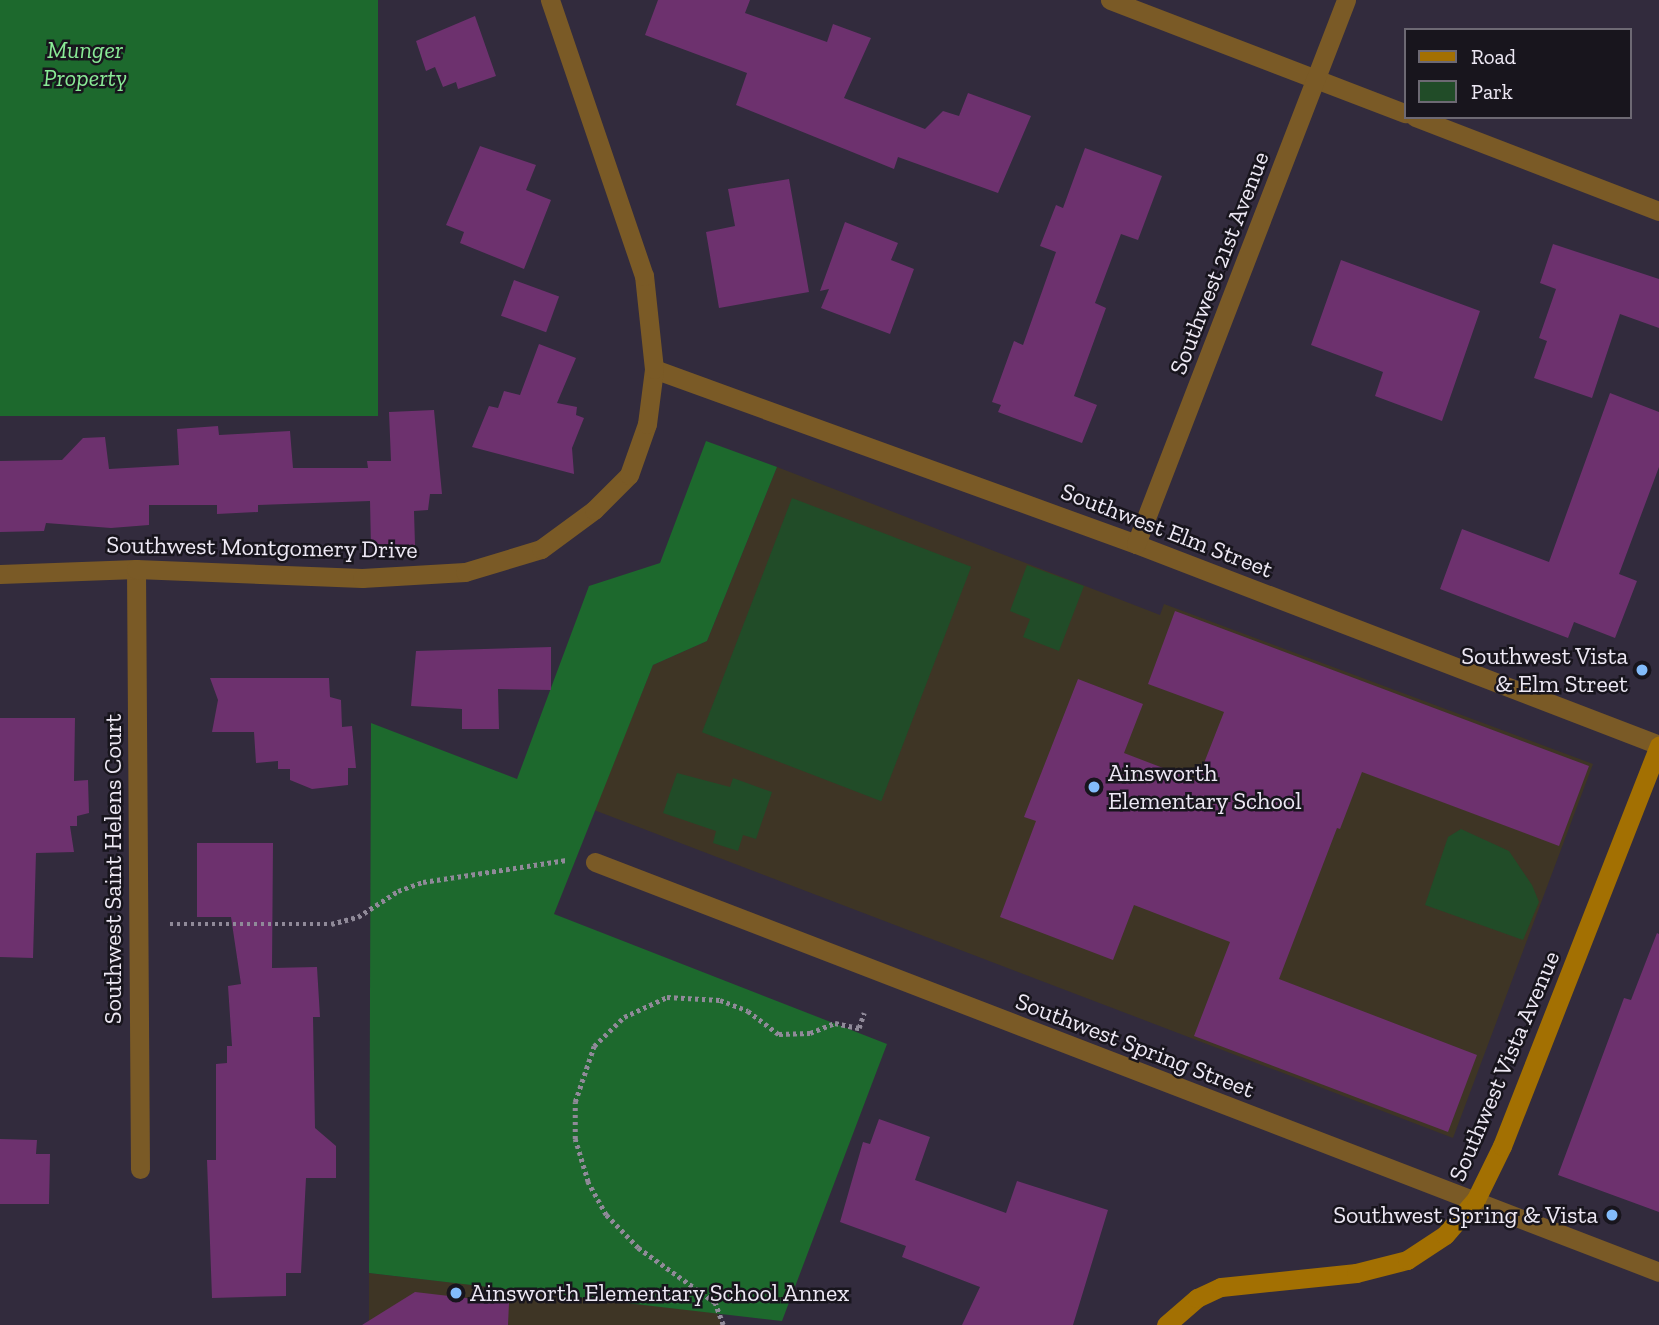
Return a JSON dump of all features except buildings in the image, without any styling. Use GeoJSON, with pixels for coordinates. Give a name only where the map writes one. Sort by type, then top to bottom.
{"type":"FeatureCollection","features":[{"type":"Feature","properties":{"kind":"main road","name":"Southwest Vista Avenue"},"geometry":{"type":"LineString","coordinates":[[1166,1325],[1197,1298],[1221,1287],[1356,1273],[1407,1260],[1445,1235],[1476,1199],[1502,1146],[1659,745]]}},
{"type":"Feature","properties":{"kind":"street","name":"Southwest Montgomery Drive"},"geometry":{"type":"LineString","coordinates":[[0,574],[136,569],[362,578],[465,572],[541,549],[594,509],[629,475],[647,424],[654,369],[644,276],[550,0]]}},
{"type":"Feature","properties":{"kind":"street"},"geometry":{"type":"LineString","coordinates":[[1110,0],[1404,113]]}},
{"type":"Feature","properties":{"kind":"street","name":"Southwest 21st Avenue"},"geometry":{"type":"LineString","coordinates":[[1136,544],[1346,0]]}},
{"type":"Feature","properties":{"kind":"street"},"geometry":{"type":"LineString","coordinates":[[1420,119],[1659,211]]}},
{"type":"Feature","properties":{"kind":"street","name":"Southwest Elm Street"},"geometry":{"type":"LineString","coordinates":[[654,369],[1136,544],[1659,745]]}},
{"type":"Feature","properties":{"kind":"street","name":"Southwest Saint Helens Court"},"geometry":{"type":"LineString","coordinates":[[136,569],[140,1169]]}},
{"type":"Feature","properties":{"kind":"street","name":"Southwest Spring Street"},"geometry":{"type":"LineString","coordinates":[[595,862],[1476,1199],[1659,1272]]}},
{"type":"Feature","properties":{"kind":"path"},"geometry":{"type":"LineString","coordinates":[[178,924],[331,924],[358,917],[398,891],[423,882],[560,861]]}},
{"type":"Feature","properties":{"kind":"path"},"geometry":{"type":"LineString","coordinates":[[723,1325],[715,1303],[638,1248],[606,1216],[589,1182],[575,1139],[575,1102],[589,1057],[624,1017],[667,997],[720,1000],[748,1011],[779,1034],[810,1032],[835,1023],[859,1028],[864,1013]]}},
{"type":"Feature","properties":{"kind":"shaded area","name":"Ainsworth Elementary School"},"geometry":{"type":"Polygon","coordinates":[[[777,467],[1160,615],[1164,604],[1593,764],[1453,1138],[594,810],[653,665],[707,641],[777,467]]]}},
{"type":"Feature","properties":{"kind":"shaded area","name":"Ainsworth Elementary School Annex"},"geometry":{"type":"Polygon","coordinates":[[[369,1273],[717,1313],[722,1325],[369,1325],[369,1273]]]}},
{"type":"Feature","properties":{"kind":"green space","name":"Munger Property"},"geometry":{"type":"Polygon","coordinates":[[[0,0],[378,0],[378,416],[0,416],[0,0]]]}},
{"type":"Feature","properties":{"kind":"green space"},"geometry":{"type":"Polygon","coordinates":[[[706,441],[777,467],[707,641],[653,665],[554,914],[887,1044],[782,1321],[369,1273],[371,723],[517,779],[589,586],[660,563],[706,441]]]}},
{"type":"Feature","properties":{"kind":"green space"},"geometry":{"type":"Polygon","coordinates":[[[792,498],[971,567],[881,801],[702,732],[792,498]]]}},
{"type":"Feature","properties":{"kind":"green space"},"geometry":{"type":"Polygon","coordinates":[[[1027,565],[1084,586],[1059,651],[1023,637],[1030,619],[1010,611],[1027,565]]]}},
{"type":"Feature","properties":{"kind":"green space"},"geometry":{"type":"Polygon","coordinates":[[[677,773],[730,787],[733,778],[772,792],[756,839],[743,835],[738,851],[713,843],[716,831],[663,813],[677,773]]]}},
{"type":"Feature","properties":{"kind":"green space"},"geometry":{"type":"Polygon","coordinates":[[[1461,829],[1509,851],[1532,885],[1539,902],[1523,940],[1425,905],[1448,837],[1461,829]]]}},
{"type":"Feature","properties":{"kind":"place","name":"Southwest Vista & Elm Street"},"geometry":{"type":"Point","coordinates":[1642,670]}},
{"type":"Feature","properties":{"kind":"place","name":"Ainsworth Elementary School"},"geometry":{"type":"Point","coordinates":[1094,787]}},
{"type":"Feature","properties":{"kind":"place","name":"Southwest Spring & Vista"},"geometry":{"type":"Point","coordinates":[1612,1215]}},
{"type":"Feature","properties":{"kind":"place","name":"Ainsworth Elementary School Annex"},"geometry":{"type":"Point","coordinates":[456,1293]}}]}
